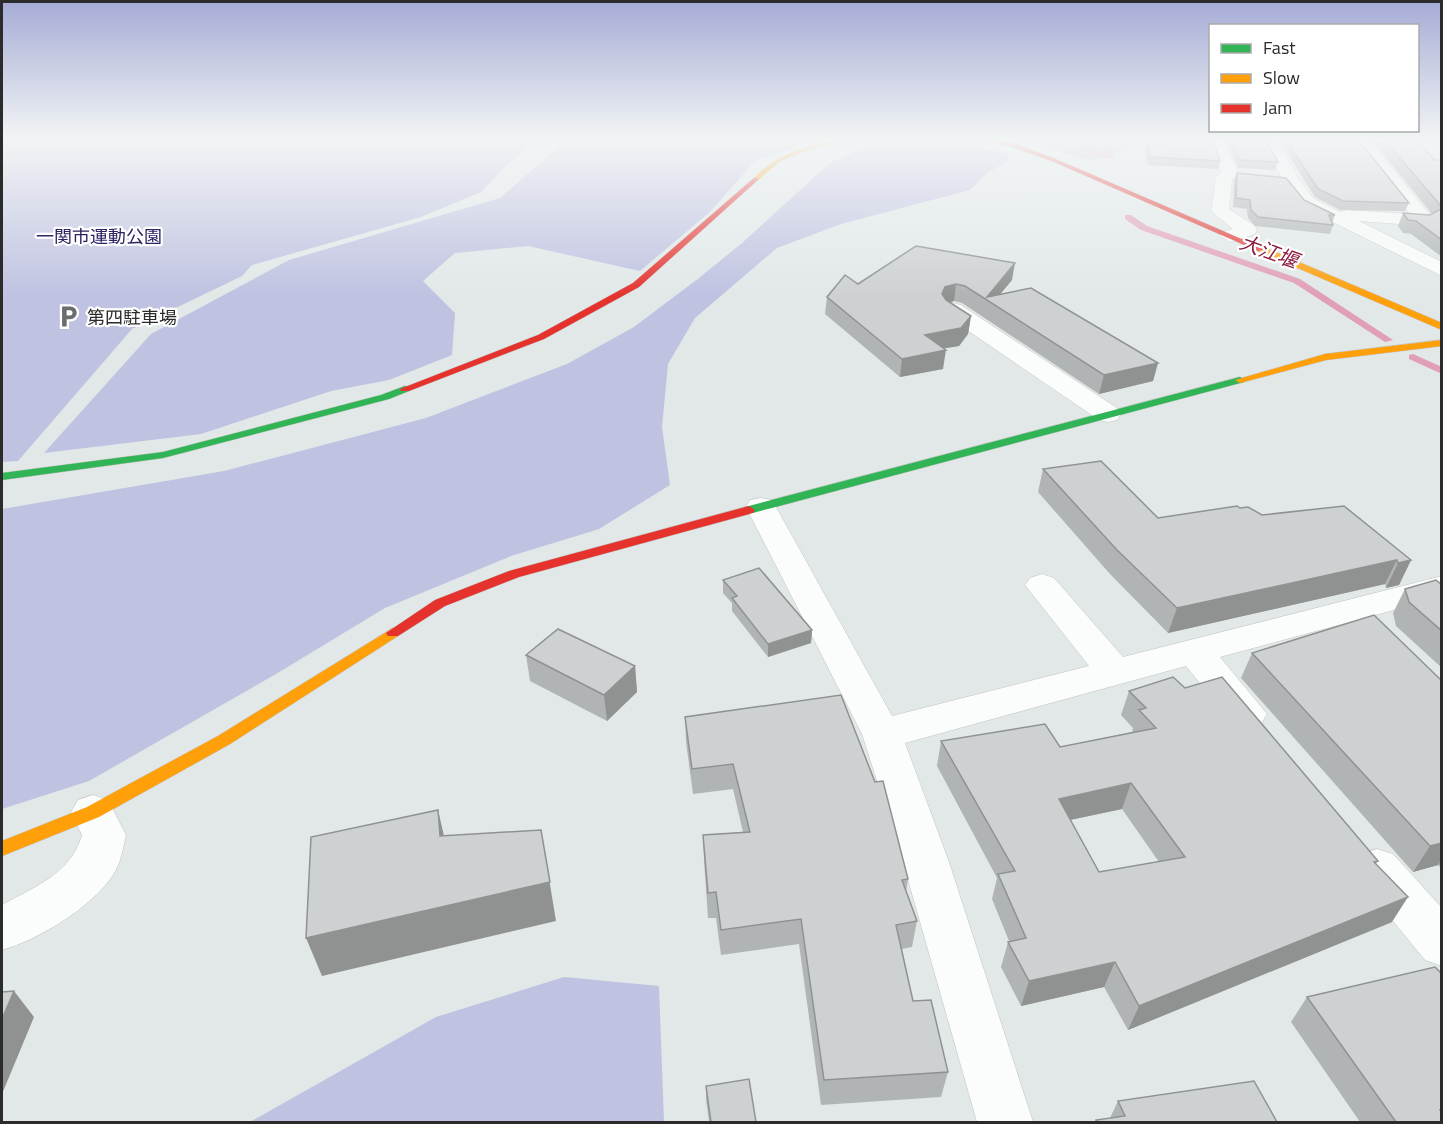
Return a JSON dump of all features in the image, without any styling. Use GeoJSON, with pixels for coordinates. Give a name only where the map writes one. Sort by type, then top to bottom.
{"type":"FeatureCollection","features":[{"type":"Feature","properties":{"kind":"street"},"geometry":{"type":"LineString","coordinates":[[2,477],[163,455],[385,397],[541,337],[636,285],[743,190]]}},
{"type":"Feature","properties":{"kind":"street"},"geometry":{"type":"LineString","coordinates":[[1124,190],[1442,327]]}},
{"type":"Feature","properties":{"kind":"street"},"geometry":{"type":"LineString","coordinates":[[1222,190],[1220,211],[1248,230],[1230,236]]}},
{"type":"Feature","properties":{"kind":"street"},"geometry":{"type":"LineString","coordinates":[[1299,190],[1308,203],[1442,270]]}},
{"type":"Feature","properties":{"kind":"street"},"geometry":{"type":"LineString","coordinates":[[1328,214],[1425,220],[1401,190]]}},
{"type":"Feature","properties":{"kind":"street"},"geometry":{"type":"LineString","coordinates":[[1409,200],[1431,201]]}},
{"type":"Feature","properties":{"kind":"street"},"geometry":{"type":"LineString","coordinates":[[953,310],[1108,414]]}},
{"type":"Feature","properties":{"kind":"street"},"geometry":{"type":"LineString","coordinates":[[2,849],[93,812],[224,740],[440,603],[514,574],[1325,357],[1442,343]]}},
{"type":"Feature","properties":{"kind":"street"},"geometry":{"type":"LineString","coordinates":[[761,507],[882,734],[926,862],[1005,1122]]}},
{"type":"Feature","properties":{"kind":"street"},"geometry":{"type":"LineString","coordinates":[[1042,585],[1115,672]]}},
{"type":"Feature","properties":{"kind":"street"},"geometry":{"type":"LineString","coordinates":[[882,734],[1194,651],[1366,621],[1442,586]]}},
{"type":"Feature","properties":{"kind":"street"},"geometry":{"type":"LineString","coordinates":[[1194,651],[1271,743]]}},
{"type":"Feature","properties":{"kind":"street"},"geometry":{"type":"LineString","coordinates":[[2,929],[67,893],[98,862],[104,835],[93,812]]}},
{"type":"Feature","properties":{"kind":"street"},"geometry":{"type":"LineString","coordinates":[[1356,843],[1442,944]]}},
{"type":"Feature","properties":{"kind":"green space","name":"一関市運動公園"},"geometry":{"type":"Polygon","coordinates":[[[2,190],[482,190],[421,217],[252,265],[242,276],[132,329],[18,461],[2,462],[2,190]]]}},
{"type":"Feature","properties":{"kind":"green space"},"geometry":{"type":"Polygon","coordinates":[[[509,190],[729,190],[711,211],[640,271],[528,246],[455,253],[423,281],[455,313],[452,355],[389,380],[331,391],[201,434],[44,453],[151,334],[289,260],[500,198],[509,190]]]}},
{"type":"Feature","properties":{"kind":"green space"},"geometry":{"type":"Polygon","coordinates":[[[800,190],[968,190],[841,224],[777,248],[695,318],[668,364],[662,427],[670,485],[599,529],[511,556],[385,608],[276,674],[89,781],[2,809],[2,509],[224,471],[426,418],[567,364],[634,327],[742,243],[800,190]]]}},
{"type":"Feature","properties":{"kind":"green space"},"geometry":{"type":"Polygon","coordinates":[[[564,977],[659,986],[664,1122],[250,1122],[436,1017],[564,977]]]}},
{"type":"Feature","properties":{"kind":"building"},"geometry":{"type":"Polygon","coordinates":[[[1236,190],[1296,190],[1304,200],[1335,215],[1329,215],[1333,225],[1258,217],[1251,210],[1250,200],[1236,198],[1236,190]]]}},
{"type":"Feature","properties":{"kind":"building"},"geometry":{"type":"Polygon","coordinates":[[[1321,190],[1399,190],[1409,203],[1343,201],[1321,190]]]}},
{"type":"Feature","properties":{"kind":"building"},"geometry":{"type":"Polygon","coordinates":[[[1428,190],[1442,190],[1442,240],[1416,221],[1408,220],[1403,213],[1430,215],[1441,209],[1428,190]]]}},
{"type":"Feature","properties":{"kind":"building"},"geometry":{"type":"Polygon","coordinates":[[[916,246],[1015,263],[987,297],[1031,288],[1158,363],[1104,375],[965,286],[956,284],[945,287],[942,294],[946,300],[971,316],[961,328],[925,335],[946,350],[902,359],[827,297],[845,275],[858,284],[916,246]]]}},
{"type":"Feature","properties":{"kind":"building"},"geometry":{"type":"Polygon","coordinates":[[[1101,461],[1158,518],[1237,506],[1248,507],[1262,515],[1344,506],[1411,560],[1398,563],[1397,560],[1177,608],[1117,550],[1043,469],[1101,461]]]}},
{"type":"Feature","properties":{"kind":"building"},"geometry":{"type":"Polygon","coordinates":[[[759,568],[812,630],[768,644],[732,598],[737,596],[723,580],[759,568]]]}},
{"type":"Feature","properties":{"kind":"building"},"geometry":{"type":"Polygon","coordinates":[[[1436,580],[1442,585],[1442,631],[1409,602],[1405,589],[1436,580]]]}},
{"type":"Feature","properties":{"kind":"building"},"geometry":{"type":"Polygon","coordinates":[[[1374,615],[1442,681],[1442,843],[1430,846],[1252,653],[1374,615]]]}},
{"type":"Feature","properties":{"kind":"building"},"geometry":{"type":"Polygon","coordinates":[[[558,629],[635,666],[604,695],[526,655],[558,629]]]}},
{"type":"Feature","properties":{"kind":"building"},"geometry":{"type":"Polygon","coordinates":[[[1173,677],[1185,688],[1222,677],[1378,861],[1374,862],[1408,897],[1139,1006],[1115,962],[1029,981],[1008,942],[1026,938],[998,874],[1015,871],[941,741],[1045,724],[1060,747],[1156,728],[1139,710],[1146,708],[1129,691],[1173,677]],[[1131,783],[1059,799],[1099,872],[1185,857],[1131,783]]]}},
{"type":"Feature","properties":{"kind":"building"},"geometry":{"type":"Polygon","coordinates":[[[841,695],[875,782],[883,781],[908,879],[902,880],[917,921],[896,925],[913,1001],[931,1000],[948,1072],[824,1080],[801,919],[721,930],[716,892],[708,893],[703,835],[750,832],[733,764],[692,769],[685,717],[841,695]]]}},
{"type":"Feature","properties":{"kind":"building"},"geometry":{"type":"Polygon","coordinates":[[[438,810],[440,836],[541,830],[550,882],[306,938],[311,837],[438,810]]]}},
{"type":"Feature","properties":{"kind":"building"},"geometry":{"type":"Polygon","coordinates":[[[1435,967],[1442,974],[1442,1109],[1440,1110],[1442,1122],[1396,1122],[1307,997],[1435,967]]]}},
{"type":"Feature","properties":{"kind":"building"},"geometry":{"type":"Polygon","coordinates":[[[14,991],[2,1019],[2,992],[14,991]]]}},
{"type":"Feature","properties":{"kind":"building"},"geometry":{"type":"Polygon","coordinates":[[[749,1079],[756,1122],[711,1122],[706,1086],[749,1079]]]}},
{"type":"Feature","properties":{"kind":"building"},"geometry":{"type":"Polygon","coordinates":[[[1254,1081],[1277,1122],[1097,1122],[1096,1120],[1125,1116],[1118,1101],[1254,1081]]]}},
{"type":"Feature","properties":{"kind":"waterway","name":"大江堰"},"geometry":{"type":"LineString","coordinates":[[1128,217],[1144,228],[1297,281],[1388,340]]}},
{"type":"Feature","properties":{"kind":"waterway","name":"大江堰"},"geometry":{"type":"LineString","coordinates":[[1413,357],[1442,371]]}},
{"type":"Feature","properties":{"kind":"traffic: fast"},"geometry":{"type":"LineString","coordinates":[[749,510],[1240,380]]}},
{"type":"Feature","properties":{"kind":"traffic: fast"},"geometry":{"type":"LineString","coordinates":[[2,477],[163,455],[385,397],[405,389]]}},
{"type":"Feature","properties":{"kind":"traffic: slow"},"geometry":{"type":"LineString","coordinates":[[1261,249],[1442,327]]}},
{"type":"Feature","properties":{"kind":"traffic: slow"},"geometry":{"type":"LineString","coordinates":[[1240,380],[1325,357],[1442,343]]}},
{"type":"Feature","properties":{"kind":"traffic: slow"},"geometry":{"type":"LineString","coordinates":[[2,849],[93,812],[224,740],[393,633]]}},
{"type":"Feature","properties":{"kind":"traffic: jam"},"geometry":{"type":"LineString","coordinates":[[405,389],[541,337],[636,285],[743,190]]}},
{"type":"Feature","properties":{"kind":"traffic: jam"},"geometry":{"type":"LineString","coordinates":[[1125,190],[1261,249]]}},
{"type":"Feature","properties":{"kind":"traffic: jam"},"geometry":{"type":"LineString","coordinates":[[393,633],[440,603],[514,574],[749,510]]}},
{"type":"Feature","properties":{"kind":"place","name":"第四駐車場"},"geometry":{"type":"Point","coordinates":[69,317]}}]}
